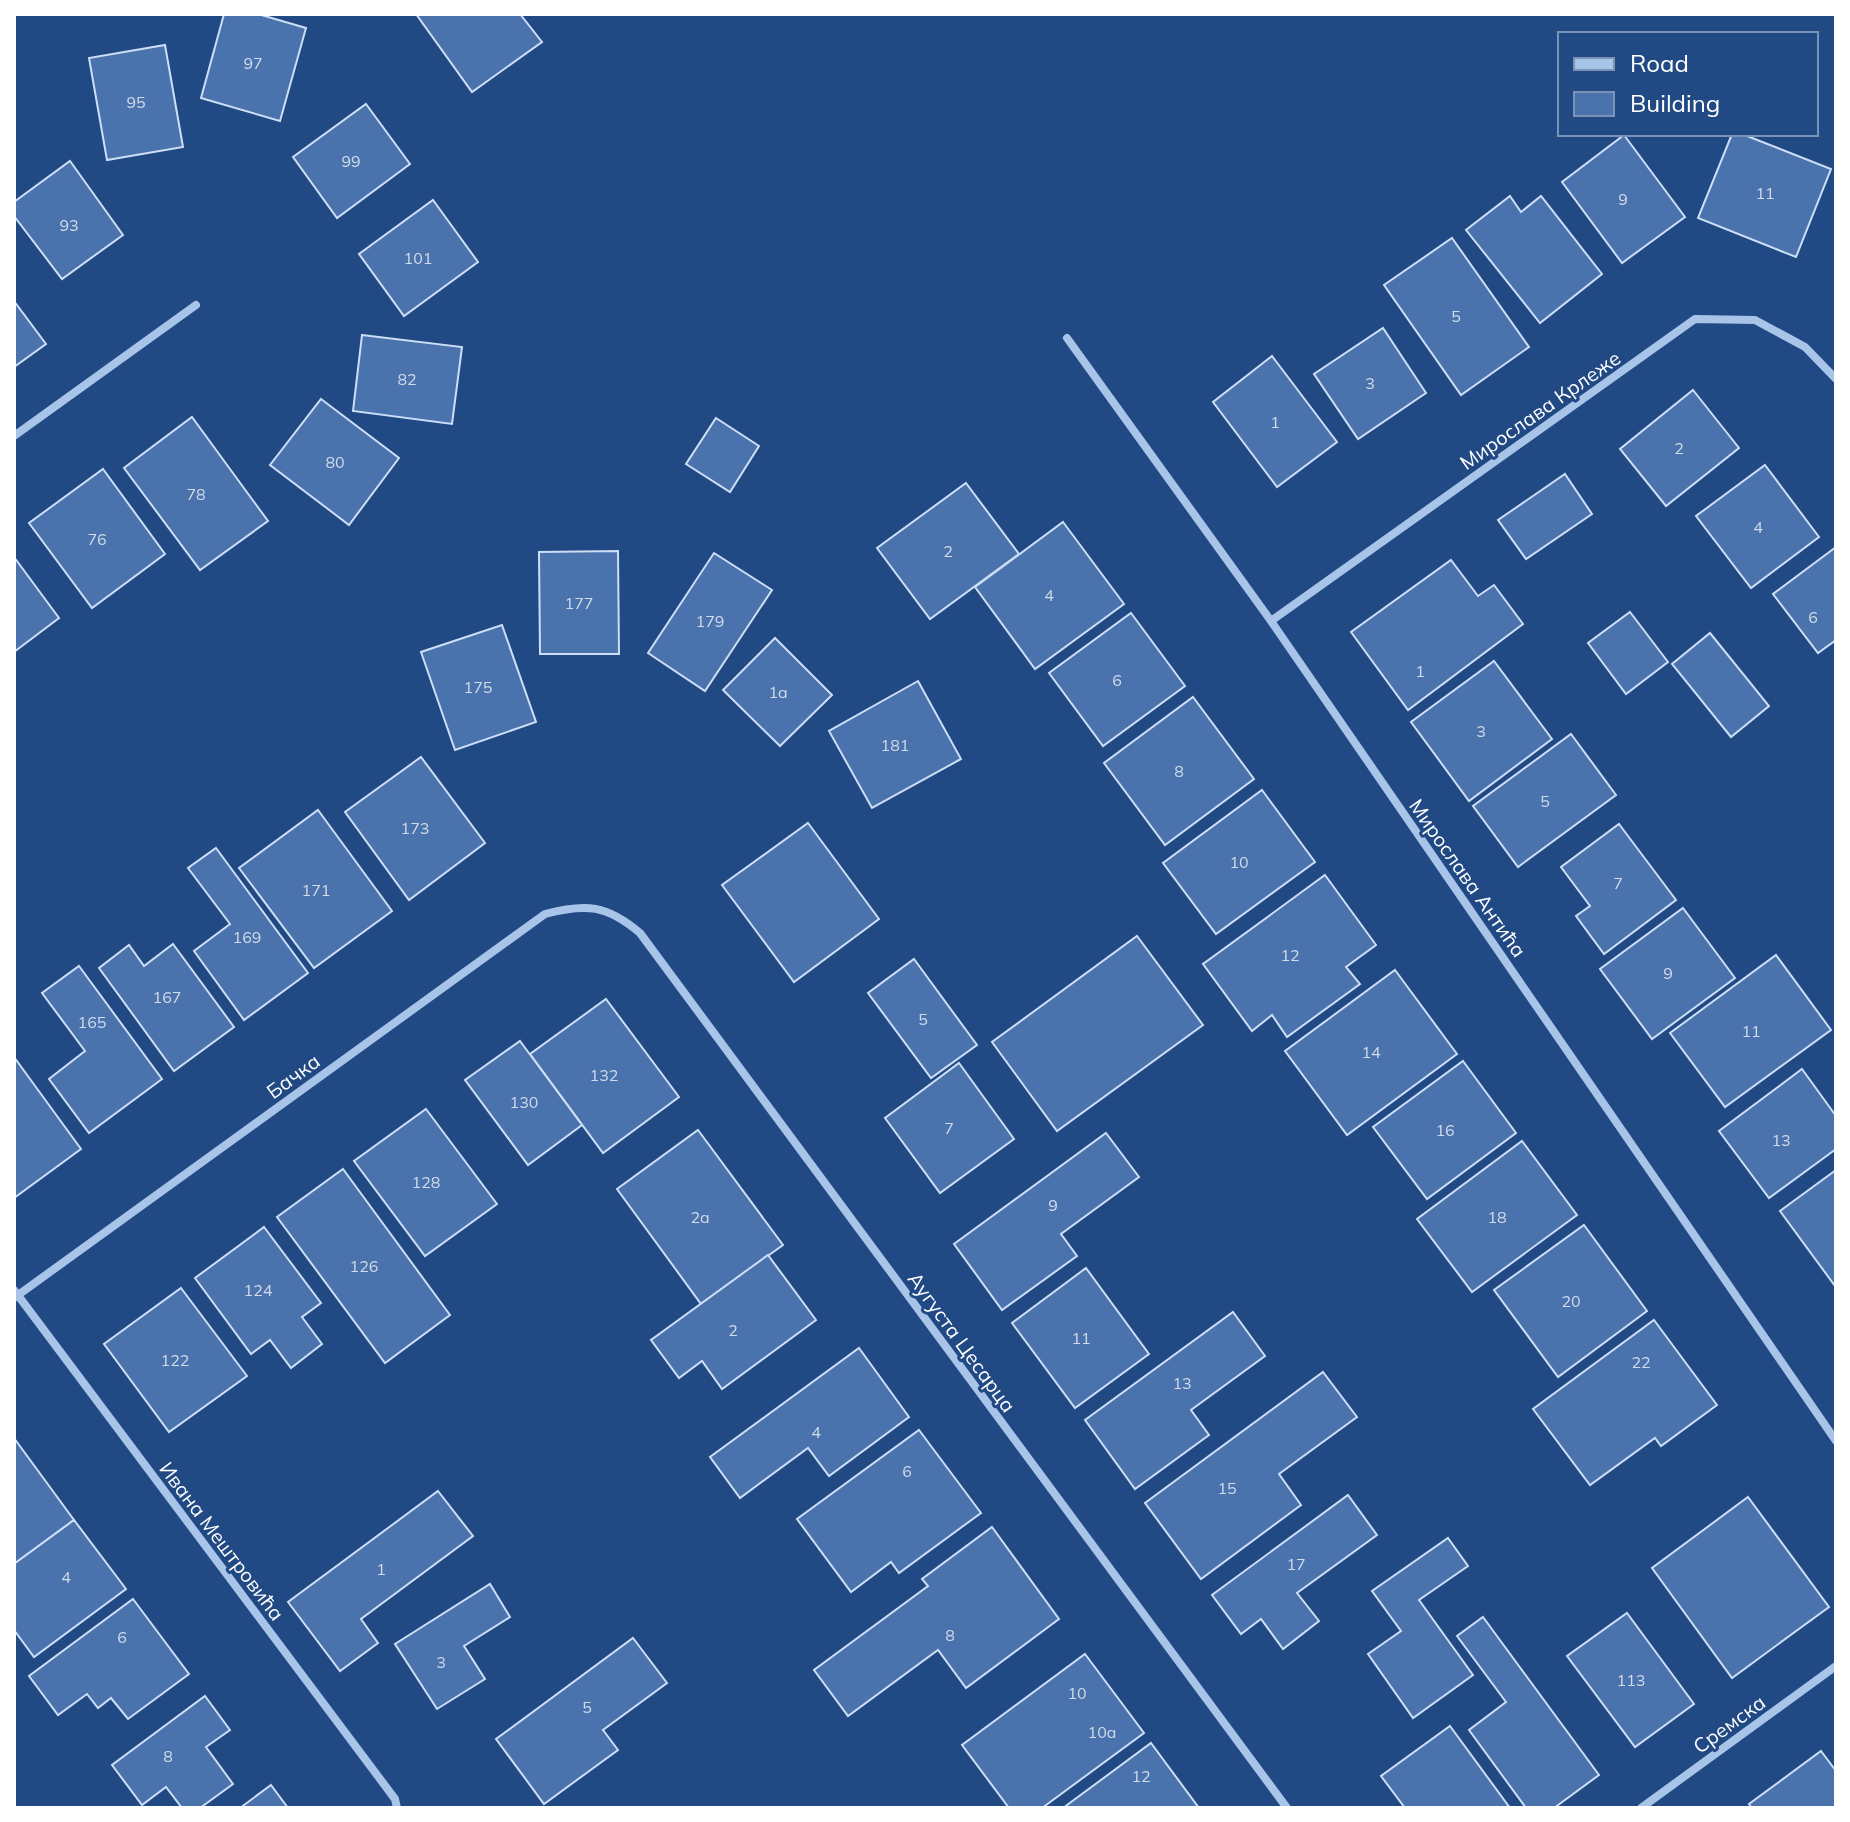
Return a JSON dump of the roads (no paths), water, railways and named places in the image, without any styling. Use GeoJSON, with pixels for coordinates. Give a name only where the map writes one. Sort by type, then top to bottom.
{"type":"FeatureCollection","features":[{"type":"Feature","properties":{"kind":"street"},"geometry":{"type":"LineString","coordinates":[[14,436],[196,305]]}},
{"type":"Feature","properties":{"kind":"street","name":"Мирослава Крлеже"},"geometry":{"type":"LineString","coordinates":[[1271,621],[1695,319],[1755,320],[1805,347],[1836,379]]}},
{"type":"Feature","properties":{"kind":"street","name":"Мирослава Антића"},"geometry":{"type":"LineString","coordinates":[[1067,338],[1271,621],[1836,1441]]}},
{"type":"Feature","properties":{"kind":"street","name":"Бачка"},"geometry":{"type":"LineString","coordinates":[[15,1294],[545,914],[575,906],[600,909]]}},
{"type":"Feature","properties":{"kind":"street","name":"Аугуста Цесарца"},"geometry":{"type":"LineString","coordinates":[[600,909],[622,918],[640,933],[1287,1808]]}},
{"type":"Feature","properties":{"kind":"street","name":"Ивана Мештровића"},"geometry":{"type":"LineString","coordinates":[[15,1294],[395,1799],[397,1808]]}},
{"type":"Feature","properties":{"kind":"street","name":"Сремска"},"geometry":{"type":"LineString","coordinates":[[1641,1808],[1836,1666]]}}]}
